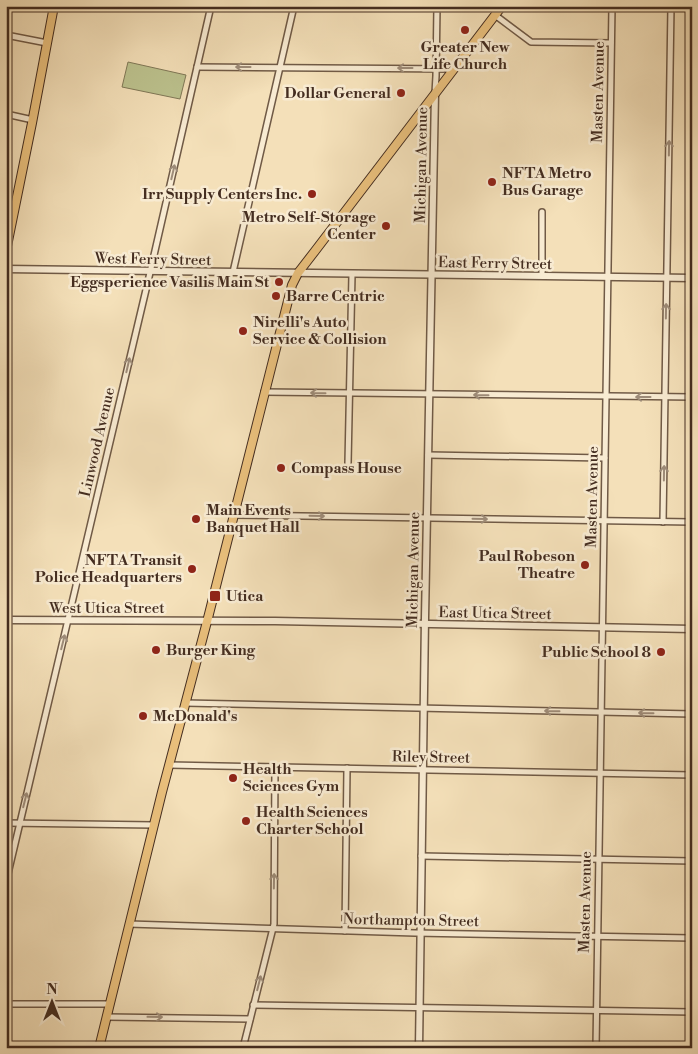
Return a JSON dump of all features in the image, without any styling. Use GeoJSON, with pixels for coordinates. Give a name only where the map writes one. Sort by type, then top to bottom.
{"type":"FeatureCollection","features":[{"type":"Feature","properties":{"kind":"main road"},"geometry":{"type":"LineString","coordinates":[[6,251],[54,6]]}},
{"type":"Feature","properties":{"kind":"main road"},"geometry":{"type":"LineString","coordinates":[[99,1048],[169,765],[292,285],[298,273],[502,6]]}},
{"type":"Feature","properties":{"kind":"street","name":"Linwood Avenue"},"geometry":{"type":"LineString","coordinates":[[6,882],[211,6]]}},
{"type":"Feature","properties":{"kind":"street"},"geometry":{"type":"LineString","coordinates":[[233,272],[294,6]]}},
{"type":"Feature","properties":{"kind":"street"},"geometry":{"type":"LineString","coordinates":[[435,93],[437,6]]}},
{"type":"Feature","properties":{"kind":"street","name":"Masten Avenue"},"geometry":{"type":"LineString","coordinates":[[596,1048],[612,6]]}},
{"type":"Feature","properties":{"kind":"street"},"geometry":{"type":"LineString","coordinates":[[663,522],[671,6]]}},
{"type":"Feature","properties":{"kind":"street"},"geometry":{"type":"LineString","coordinates":[[495,15],[531,42],[611,43]]}},
{"type":"Feature","properties":{"kind":"street"},"geometry":{"type":"LineString","coordinates":[[6,34],[47,43]]}},
{"type":"Feature","properties":{"kind":"street"},"geometry":{"type":"LineString","coordinates":[[196,67],[454,69]]}},
{"type":"Feature","properties":{"kind":"street","name":"Michigan Avenue"},"geometry":{"type":"LineString","coordinates":[[418,1048],[435,93]]}},
{"type":"Feature","properties":{"kind":"street"},"geometry":{"type":"LineString","coordinates":[[6,114],[33,120]]}},
{"type":"Feature","properties":{"kind":"street"},"geometry":{"type":"LineString","coordinates":[[542,212],[542,276]]}},
{"type":"Feature","properties":{"kind":"street","name":"West Ferry Street"},"geometry":{"type":"LineString","coordinates":[[6,269],[298,273]]}},
{"type":"Feature","properties":{"kind":"street","name":"East Ferry Street"},"geometry":{"type":"LineString","coordinates":[[298,273],[692,278]]}},
{"type":"Feature","properties":{"kind":"street"},"geometry":{"type":"LineString","coordinates":[[348,463],[352,274]]}},
{"type":"Feature","properties":{"kind":"street"},"geometry":{"type":"LineString","coordinates":[[264,392],[692,397]]}},
{"type":"Feature","properties":{"kind":"street"},"geometry":{"type":"LineString","coordinates":[[428,455],[605,458]]}},
{"type":"Feature","properties":{"kind":"street"},"geometry":{"type":"LineString","coordinates":[[234,515],[692,522]]}},
{"type":"Feature","properties":{"kind":"street","name":"West Utica Street"},"geometry":{"type":"LineString","coordinates":[[6,620],[207,621]]}},
{"type":"Feature","properties":{"kind":"street","name":"East Utica Street"},"geometry":{"type":"LineString","coordinates":[[207,621],[692,629]]}},
{"type":"Feature","properties":{"kind":"street"},"geometry":{"type":"LineString","coordinates":[[185,703],[692,714]]}},
{"type":"Feature","properties":{"kind":"street","name":"Riley Street"},"geometry":{"type":"LineString","coordinates":[[169,765],[692,774]]}},
{"type":"Feature","properties":{"kind":"street"},"geometry":{"type":"LineString","coordinates":[[243,1048],[274,924],[275,767]]}},
{"type":"Feature","properties":{"kind":"street"},"geometry":{"type":"LineString","coordinates":[[345,931],[347,768]]}},
{"type":"Feature","properties":{"kind":"street"},"geometry":{"type":"LineString","coordinates":[[6,824],[154,825]]}},
{"type":"Feature","properties":{"kind":"street"},"geometry":{"type":"LineString","coordinates":[[422,856],[692,861]]}},
{"type":"Feature","properties":{"kind":"street","name":"Northampton Street"},"geometry":{"type":"LineString","coordinates":[[129,924],[420,933],[692,938]]}},
{"type":"Feature","properties":{"kind":"street"},"geometry":{"type":"LineString","coordinates":[[6,1004],[110,1004]]}},
{"type":"Feature","properties":{"kind":"street"},"geometry":{"type":"LineString","coordinates":[[254,1005],[692,1012]]}},
{"type":"Feature","properties":{"kind":"street"},"geometry":{"type":"LineString","coordinates":[[107,1017],[250,1019]]}},
{"type":"Feature","properties":{"kind":"green space"},"geometry":{"type":"Polygon","coordinates":[[[128,62],[186,75],[180,99],[122,87],[128,62]]]}},
{"type":"Feature","properties":{"kind":"place","name":"Greater New Life Church"},"geometry":{"type":"Point","coordinates":[465,30]}},
{"type":"Feature","properties":{"kind":"place","name":"Dollar General"},"geometry":{"type":"Point","coordinates":[401,93]}},
{"type":"Feature","properties":{"kind":"place","name":"NFTA Metro Bus Garage"},"geometry":{"type":"Point","coordinates":[492,182]}},
{"type":"Feature","properties":{"kind":"place","name":"Irr Supply Centers Inc."},"geometry":{"type":"Point","coordinates":[312,194]}},
{"type":"Feature","properties":{"kind":"place","name":"Metro Self-Storage Center"},"geometry":{"type":"Point","coordinates":[386,226]}},
{"type":"Feature","properties":{"kind":"place","name":"Eggsperience Vasilis Main St"},"geometry":{"type":"Point","coordinates":[279,282]}},
{"type":"Feature","properties":{"kind":"place","name":"Barre Centric"},"geometry":{"type":"Point","coordinates":[276,296]}},
{"type":"Feature","properties":{"kind":"place","name":"Nirelli's Auto Service & Collision"},"geometry":{"type":"Point","coordinates":[243,331]}},
{"type":"Feature","properties":{"kind":"place","name":"Compass House"},"geometry":{"type":"Point","coordinates":[281,468]}},
{"type":"Feature","properties":{"kind":"place","name":"Main Events Banquet Hall"},"geometry":{"type":"Point","coordinates":[196,519]}},
{"type":"Feature","properties":{"kind":"place","name":"Paul Robeson Theatre"},"geometry":{"type":"Point","coordinates":[585,565]}},
{"type":"Feature","properties":{"kind":"place","name":"NFTA Transit Police Headquarters"},"geometry":{"type":"Point","coordinates":[192,569]}},
{"type":"Feature","properties":{"kind":"place","name":"Utica"},"geometry":{"type":"Point","coordinates":[215,596]}},
{"type":"Feature","properties":{"kind":"place","name":"Burger King"},"geometry":{"type":"Point","coordinates":[156,650]}},
{"type":"Feature","properties":{"kind":"place","name":"Public School 8"},"geometry":{"type":"Point","coordinates":[661,652]}},
{"type":"Feature","properties":{"kind":"place","name":"McDonald's"},"geometry":{"type":"Point","coordinates":[143,716]}},
{"type":"Feature","properties":{"kind":"place","name":"Health Sciences Gym"},"geometry":{"type":"Point","coordinates":[233,778]}},
{"type":"Feature","properties":{"kind":"place","name":"Health Sciences Charter School"},"geometry":{"type":"Point","coordinates":[246,821]}}]}
